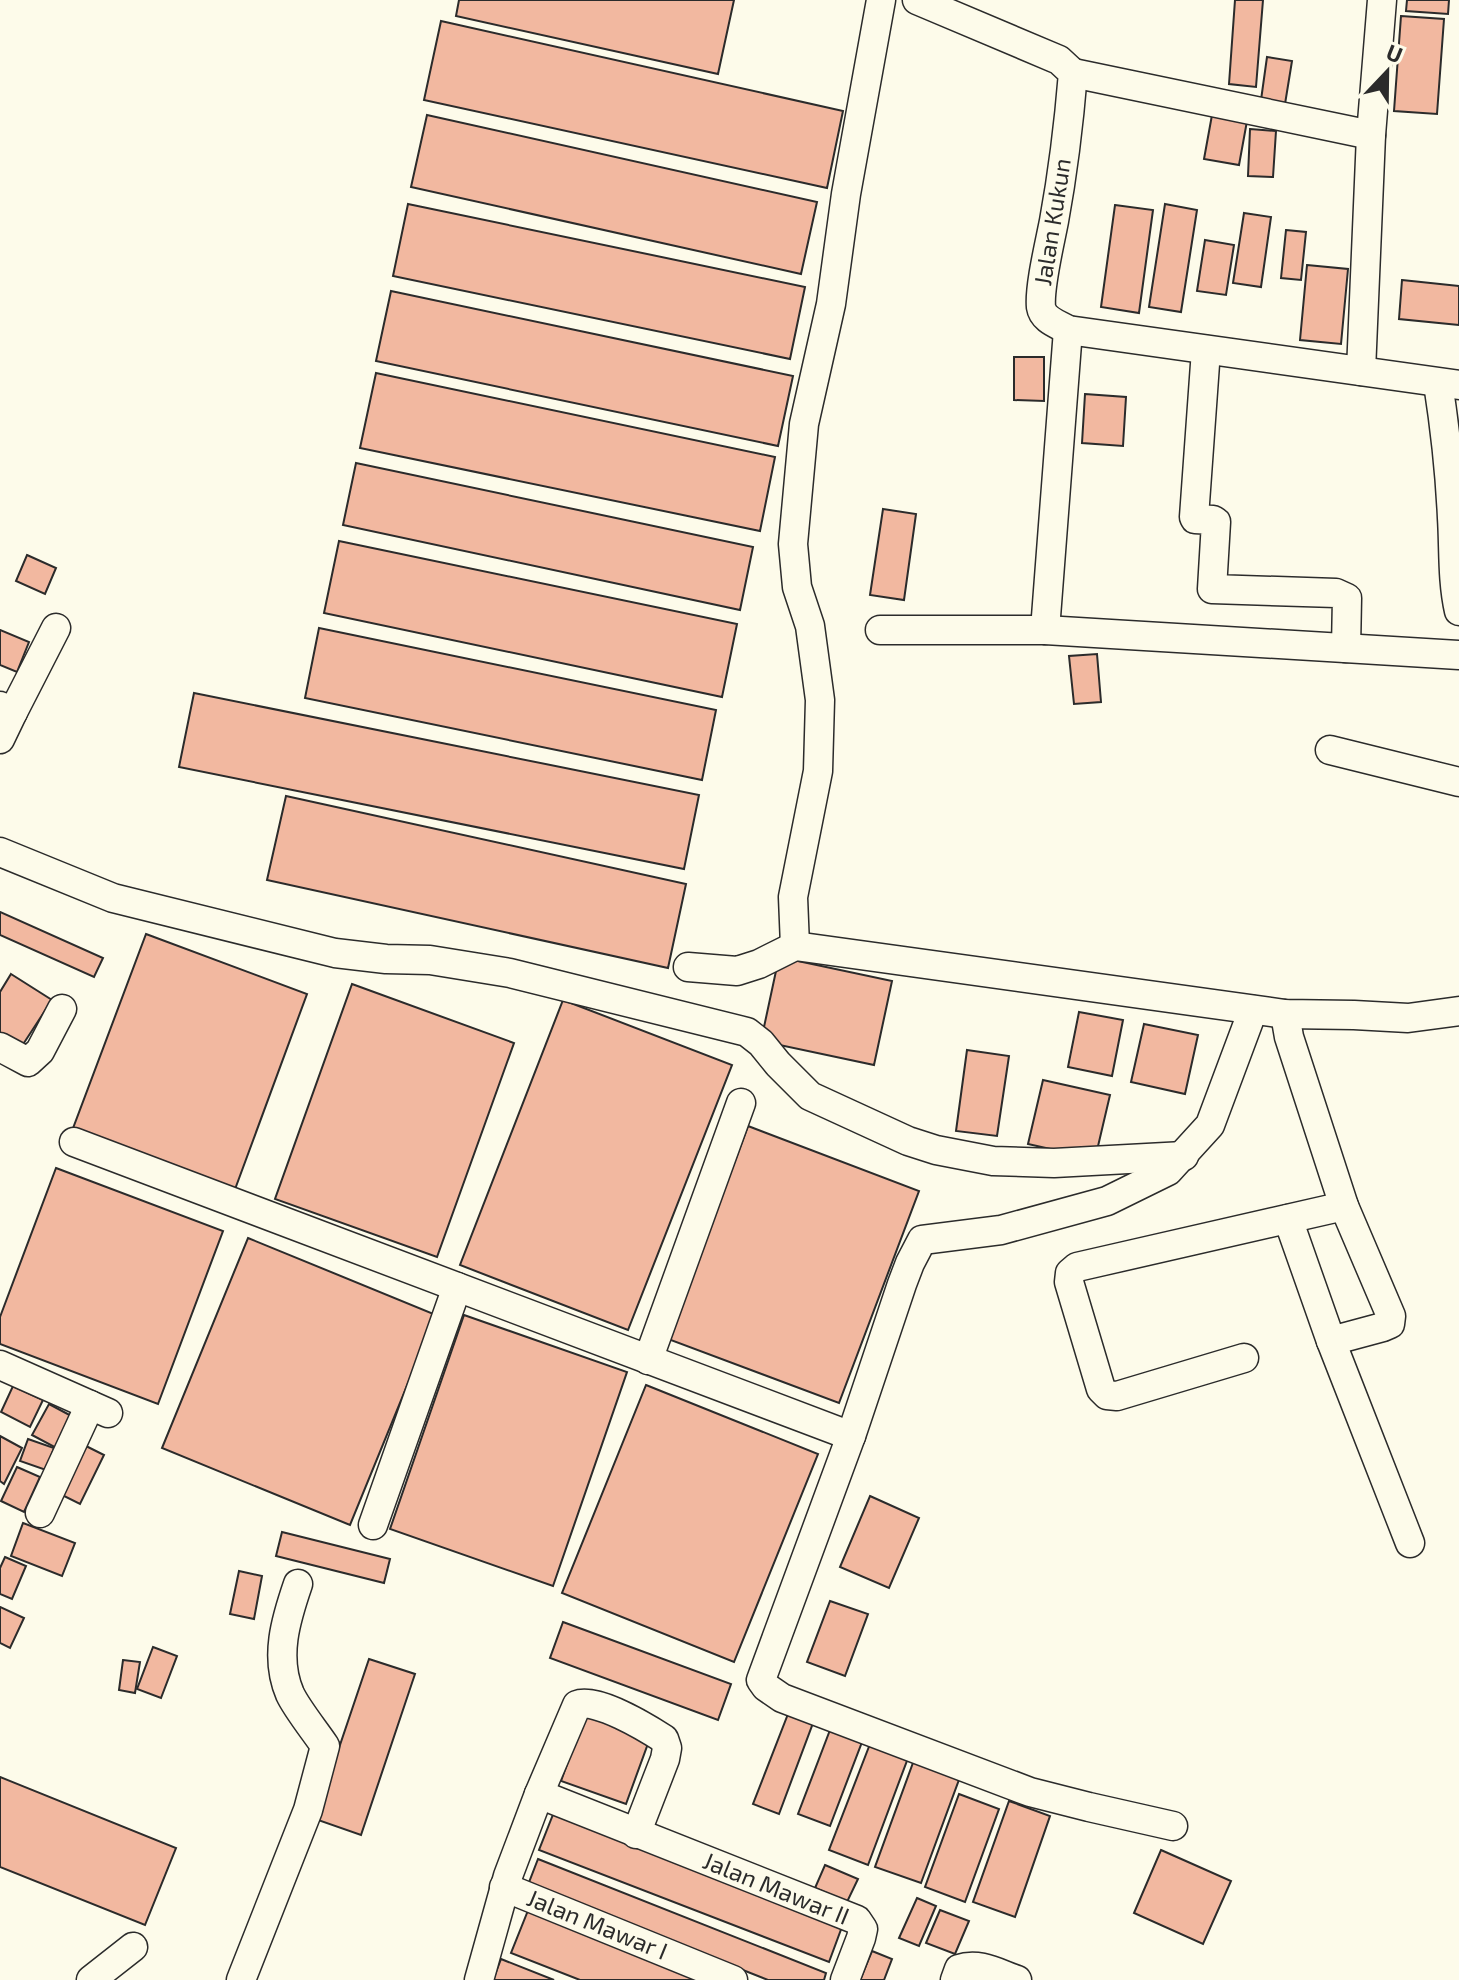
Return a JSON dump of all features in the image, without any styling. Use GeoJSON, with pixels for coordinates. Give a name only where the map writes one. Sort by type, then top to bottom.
{"type":"FeatureCollection","features":[{"type":"Feature","properties":{"kind":"street"},"geometry":{"type":"LineString","coordinates":[[795,946],[793,897],[818,771],[820,700],[810,626],[797,587],[793,544],[802,439],[831,304],[846,194],[881,0]]}},
{"type":"Feature","properties":{"kind":"street"},"geometry":{"type":"LineString","coordinates":[[917,0],[1059,60],[1073,73],[1371,135]]}},
{"type":"Feature","properties":{"kind":"street"},"geometry":{"type":"LineString","coordinates":[[1361,371],[1374,1]]}},
{"type":"Feature","properties":{"kind":"street","name":"Jalan Kukun"},"geometry":{"type":"LineString","coordinates":[[1068,330],[1045,317],[1041,307],[1073,73]]}},
{"type":"Feature","properties":{"kind":"street"},"geometry":{"type":"LineString","coordinates":[[1045,630],[1068,330],[1448,384],[1452,557],[1459,611]]}},
{"type":"Feature","properties":{"kind":"street"},"geometry":{"type":"LineString","coordinates":[[1206,350],[1194,517],[1216,522],[1212,589],[1336,593],[1347,598],[1346,648]]}},
{"type":"Feature","properties":{"kind":"street"},"geometry":{"type":"LineString","coordinates":[[0,739],[7,709],[56,628]]}},
{"type":"Feature","properties":{"kind":"street"},"geometry":{"type":"LineString","coordinates":[[880,630],[1045,630],[1459,655]]}},
{"type":"Feature","properties":{"kind":"street"},"geometry":{"type":"LineString","coordinates":[[1330,750],[1459,782]]}},
{"type":"Feature","properties":{"kind":"street"},"geometry":{"type":"LineString","coordinates":[[0,852],[113,898],[335,953],[430,960],[510,973],[747,1032],[810,1096],[908,1141],[936,1150],[993,1161],[1054,1163],[1184,1156]]}},
{"type":"Feature","properties":{"kind":"street"},"geometry":{"type":"LineString","coordinates":[[688,967],[737,971],[795,946],[1285,1014],[1408,1018],[1459,1011]]}},
{"type":"Feature","properties":{"kind":"street"},"geometry":{"type":"LineString","coordinates":[[0,1047],[28,1062],[40,1051],[62,1009]]}},
{"type":"Feature","properties":{"kind":"street"},"geometry":{"type":"LineString","coordinates":[[1173,1826],[1030,1792],[782,1698],[761,1680],[851,1436],[902,1284],[922,1240],[1001,1230],[1107,1201],[1168,1171],[1210,1125],[1253,1010]]}},
{"type":"Feature","properties":{"kind":"street"},"geometry":{"type":"LineString","coordinates":[[1285,1014],[1289,1037],[1344,1206],[1391,1316],[1390,1324],[1383,1327],[1331,1341]]}},
{"type":"Feature","properties":{"kind":"street"},"geometry":{"type":"LineString","coordinates":[[648,1360],[741,1103]]}},
{"type":"Feature","properties":{"kind":"street"},"geometry":{"type":"LineString","coordinates":[[74,1142],[851,1436]]}},
{"type":"Feature","properties":{"kind":"street"},"geometry":{"type":"LineString","coordinates":[[1244,1358],[1117,1396],[1107,1395],[1101,1389],[1069,1282],[1070,1273],[1077,1267],[1344,1206]]}},
{"type":"Feature","properties":{"kind":"street"},"geometry":{"type":"LineString","coordinates":[[1288,1219],[1331,1341],[1410,1543]]}},
{"type":"Feature","properties":{"kind":"street"},"geometry":{"type":"LineString","coordinates":[[373,1525],[457,1287]]}},
{"type":"Feature","properties":{"kind":"street"},"geometry":{"type":"LineString","coordinates":[[3,1374],[99,1409],[40,1513]]}},
{"type":"Feature","properties":{"kind":"street"},"geometry":{"type":"LineString","coordinates":[[241,1980],[308,1810],[325,1746],[290,1694],[282,1663],[285,1624],[298,1584]]}},
{"type":"Feature","properties":{"kind":"street"},"geometry":{"type":"LineString","coordinates":[[479,1980],[504,1887],[539,1794],[577,1705],[582,1702],[638,1723],[664,1739],[667,1748],[665,1759],[636,1834]]}},
{"type":"Feature","properties":{"kind":"street","name":"Jalan Mawar II"},"geometry":{"type":"LineString","coordinates":[[539,1794],[857,1920],[863,1929],[845,1980]]}},
{"type":"Feature","properties":{"kind":"street","name":"Jalan Mawar I"},"geometry":{"type":"LineString","coordinates":[[504,1887],[733,1980]]}},
{"type":"Feature","properties":{"kind":"street"},"geometry":{"type":"LineString","coordinates":[[91,1980],[133,1947]]}},
{"type":"Feature","properties":{"kind":"street"},"geometry":{"type":"LineString","coordinates":[[955,1980],[959,1969],[982,1967],[1017,1980]]}},
{"type":"Feature","properties":{"kind":"building"},"geometry":{"type":"Polygon","coordinates":[[[459,0],[734,0],[718,74],[456,16],[459,0]]]}},
{"type":"Feature","properties":{"kind":"building"},"geometry":{"type":"Polygon","coordinates":[[[1235,0],[1263,0],[1256,87],[1229,84],[1235,0]]]}},
{"type":"Feature","properties":{"kind":"building"},"geometry":{"type":"Polygon","coordinates":[[[1407,0],[1449,0],[1448,14],[1406,11],[1407,0]]]}},
{"type":"Feature","properties":{"kind":"building"},"geometry":{"type":"Polygon","coordinates":[[[1401,16],[1444,19],[1437,114],[1394,111],[1401,16]]]}},
{"type":"Feature","properties":{"kind":"building"},"geometry":{"type":"Polygon","coordinates":[[[441,21],[843,111],[827,188],[424,100],[441,21]]]}},
{"type":"Feature","properties":{"kind":"building"},"geometry":{"type":"Polygon","coordinates":[[[1267,57],[1292,61],[1285,104],[1261,100],[1267,57]]]}},
{"type":"Feature","properties":{"kind":"building"},"geometry":{"type":"Polygon","coordinates":[[[427,115],[817,202],[801,274],[411,187],[427,115]]]}},
{"type":"Feature","properties":{"kind":"building"},"geometry":{"type":"Polygon","coordinates":[[[1212,115],[1247,121],[1239,165],[1204,159],[1212,115]]]}},
{"type":"Feature","properties":{"kind":"building"},"geometry":{"type":"Polygon","coordinates":[[[1250,129],[1276,131],[1273,177],[1248,176],[1250,129]]]}},
{"type":"Feature","properties":{"kind":"building"},"geometry":{"type":"Polygon","coordinates":[[[408,204],[805,287],[790,359],[393,276],[408,204]]]}},
{"type":"Feature","properties":{"kind":"building"},"geometry":{"type":"Polygon","coordinates":[[[1165,204],[1197,210],[1181,312],[1149,307],[1165,204]]]}},
{"type":"Feature","properties":{"kind":"building"},"geometry":{"type":"Polygon","coordinates":[[[1115,205],[1153,210],[1139,313],[1101,307],[1115,205]]]}},
{"type":"Feature","properties":{"kind":"building"},"geometry":{"type":"Polygon","coordinates":[[[1244,213],[1271,217],[1261,287],[1233,283],[1244,213]]]}},
{"type":"Feature","properties":{"kind":"building"},"geometry":{"type":"Polygon","coordinates":[[[1286,230],[1306,232],[1301,280],[1281,278],[1286,230]]]}},
{"type":"Feature","properties":{"kind":"building"},"geometry":{"type":"Polygon","coordinates":[[[1205,240],[1234,245],[1226,295],[1197,291],[1205,240]]]}},
{"type":"Feature","properties":{"kind":"building"},"geometry":{"type":"Polygon","coordinates":[[[1307,265],[1348,269],[1341,344],[1300,340],[1307,265]]]}},
{"type":"Feature","properties":{"kind":"building"},"geometry":{"type":"Polygon","coordinates":[[[1402,280],[1459,286],[1459,325],[1399,319],[1402,280]]]}},
{"type":"Feature","properties":{"kind":"building"},"geometry":{"type":"Polygon","coordinates":[[[391,291],[793,376],[778,446],[376,361],[391,291]]]}},
{"type":"Feature","properties":{"kind":"building"},"geometry":{"type":"Polygon","coordinates":[[[1014,357],[1044,357],[1044,401],[1014,400],[1014,357]]]}},
{"type":"Feature","properties":{"kind":"building"},"geometry":{"type":"Polygon","coordinates":[[[376,373],[775,457],[760,531],[360,448],[376,373]]]}},
{"type":"Feature","properties":{"kind":"building"},"geometry":{"type":"Polygon","coordinates":[[[1085,394],[1126,397],[1123,446],[1082,443],[1085,394]]]}},
{"type":"Feature","properties":{"kind":"building"},"geometry":{"type":"Polygon","coordinates":[[[356,463],[753,547],[740,610],[343,525],[356,463]]]}},
{"type":"Feature","properties":{"kind":"building"},"geometry":{"type":"Polygon","coordinates":[[[883,509],[916,514],[904,600],[870,595],[883,509]]]}},
{"type":"Feature","properties":{"kind":"building"},"geometry":{"type":"Polygon","coordinates":[[[339,541],[737,624],[722,697],[324,613],[339,541]]]}},
{"type":"Feature","properties":{"kind":"building"},"geometry":{"type":"Polygon","coordinates":[[[27,555],[56,568],[45,594],[16,581],[27,555]]]}},
{"type":"Feature","properties":{"kind":"building"},"geometry":{"type":"Polygon","coordinates":[[[319,628],[716,710],[702,780],[305,698],[319,628]]]}},
{"type":"Feature","properties":{"kind":"building"},"geometry":{"type":"Polygon","coordinates":[[[0,630],[29,642],[17,672],[0,665],[0,630]]]}},
{"type":"Feature","properties":{"kind":"building"},"geometry":{"type":"Polygon","coordinates":[[[1097,654],[1101,702],[1074,704],[1069,656],[1097,654]]]}},
{"type":"Feature","properties":{"kind":"building"},"geometry":{"type":"Polygon","coordinates":[[[194,693],[699,795],[684,869],[179,767],[194,693]]]}},
{"type":"Feature","properties":{"kind":"building"},"geometry":{"type":"Polygon","coordinates":[[[286,796],[686,884],[668,968],[267,880],[286,796]]]}},
{"type":"Feature","properties":{"kind":"building"},"geometry":{"type":"Polygon","coordinates":[[[0,912],[103,958],[94,977],[0,935],[0,912]]]}},
{"type":"Feature","properties":{"kind":"building"},"geometry":{"type":"Polygon","coordinates":[[[146,934],[307,994],[234,1192],[72,1131],[146,934]]]}},
{"type":"Feature","properties":{"kind":"building"},"geometry":{"type":"Polygon","coordinates":[[[779,957],[892,981],[874,1065],[761,1041],[779,957]]]}},
{"type":"Feature","properties":{"kind":"building"},"geometry":{"type":"Polygon","coordinates":[[[11,974],[52,1000],[20,1049],[0,1037],[0,992],[11,974]]]}},
{"type":"Feature","properties":{"kind":"building"},"geometry":{"type":"Polygon","coordinates":[[[352,984],[514,1043],[437,1257],[275,1199],[352,984]]]}},
{"type":"Feature","properties":{"kind":"building"},"geometry":{"type":"Polygon","coordinates":[[[563,1000],[732,1065],[628,1330],[460,1265],[563,1000]]]}},
{"type":"Feature","properties":{"kind":"building"},"geometry":{"type":"Polygon","coordinates":[[[1079,1012],[1123,1020],[1112,1076],[1068,1067],[1079,1012]]]}},
{"type":"Feature","properties":{"kind":"building"},"geometry":{"type":"Polygon","coordinates":[[[1144,1024],[1198,1035],[1185,1094],[1131,1082],[1144,1024]]]}},
{"type":"Feature","properties":{"kind":"building"},"geometry":{"type":"Polygon","coordinates":[[[967,1050],[1009,1056],[997,1136],[956,1131],[967,1050]]]}},
{"type":"Feature","properties":{"kind":"building"},"geometry":{"type":"Polygon","coordinates":[[[1043,1080],[1110,1095],[1095,1159],[1028,1144],[1043,1080]]]}},
{"type":"Feature","properties":{"kind":"building"},"geometry":{"type":"Polygon","coordinates":[[[748,1126],[919,1191],[839,1403],[668,1339],[748,1126]]]}},
{"type":"Feature","properties":{"kind":"building"},"geometry":{"type":"Polygon","coordinates":[[[56,1168],[223,1231],[158,1404],[0,1344],[0,1317],[56,1168]]]}},
{"type":"Feature","properties":{"kind":"building"},"geometry":{"type":"Polygon","coordinates":[[[248,1238],[436,1315],[350,1525],[162,1448],[248,1238]]]}},
{"type":"Feature","properties":{"kind":"building"},"geometry":{"type":"Polygon","coordinates":[[[464,1315],[627,1372],[553,1586],[390,1529],[464,1315]]]}},
{"type":"Feature","properties":{"kind":"building"},"geometry":{"type":"Polygon","coordinates":[[[646,1385],[818,1454],[734,1662],[562,1593],[646,1385]]]}},
{"type":"Feature","properties":{"kind":"building"},"geometry":{"type":"Polygon","coordinates":[[[13,1386],[43,1400],[30,1427],[1,1412],[13,1386]]]}},
{"type":"Feature","properties":{"kind":"building"},"geometry":{"type":"Polygon","coordinates":[[[49,1404],[77,1419],[60,1450],[32,1435],[49,1404]]]}},
{"type":"Feature","properties":{"kind":"building"},"geometry":{"type":"Polygon","coordinates":[[[0,1436],[22,1448],[4,1484],[0,1481],[0,1436]]]}},
{"type":"Feature","properties":{"kind":"building"},"geometry":{"type":"Polygon","coordinates":[[[28,1439],[54,1448],[46,1470],[20,1461],[28,1439]]]}},
{"type":"Feature","properties":{"kind":"building"},"geometry":{"type":"Polygon","coordinates":[[[80,1443],[104,1455],[80,1504],[56,1492],[80,1443]]]}},
{"type":"Feature","properties":{"kind":"building"},"geometry":{"type":"Polygon","coordinates":[[[17,1467],[40,1477],[24,1512],[1,1501],[17,1467]]]}},
{"type":"Feature","properties":{"kind":"building"},"geometry":{"type":"Polygon","coordinates":[[[870,1496],[919,1518],[889,1588],[840,1567],[870,1496]]]}},
{"type":"Feature","properties":{"kind":"building"},"geometry":{"type":"Polygon","coordinates":[[[23,1523],[75,1543],[62,1576],[11,1556],[23,1523]]]}},
{"type":"Feature","properties":{"kind":"building"},"geometry":{"type":"Polygon","coordinates":[[[282,1532],[390,1559],[384,1583],[276,1556],[282,1532]]]}},
{"type":"Feature","properties":{"kind":"building"},"geometry":{"type":"Polygon","coordinates":[[[5,1557],[26,1566],[12,1599],[0,1594],[0,1568],[5,1557]]]}},
{"type":"Feature","properties":{"kind":"building"},"geometry":{"type":"Polygon","coordinates":[[[239,1571],[262,1576],[254,1619],[230,1614],[239,1571]]]}},
{"type":"Feature","properties":{"kind":"building"},"geometry":{"type":"Polygon","coordinates":[[[830,1601],[868,1614],[845,1676],[807,1662],[830,1601]]]}},
{"type":"Feature","properties":{"kind":"building"},"geometry":{"type":"Polygon","coordinates":[[[0,1607],[24,1618],[10,1648],[0,1643],[0,1607]]]}},
{"type":"Feature","properties":{"kind":"building"},"geometry":{"type":"Polygon","coordinates":[[[563,1622],[731,1684],[718,1720],[550,1658],[563,1622]]]}},
{"type":"Feature","properties":{"kind":"building"},"geometry":{"type":"Polygon","coordinates":[[[153,1647],[177,1656],[161,1698],[137,1689],[153,1647]]]}},
{"type":"Feature","properties":{"kind":"building"},"geometry":{"type":"Polygon","coordinates":[[[369,1659],[415,1674],[361,1835],[315,1819],[369,1659]]]}},
{"type":"Feature","properties":{"kind":"building"},"geometry":{"type":"Polygon","coordinates":[[[123,1660],[140,1662],[135,1693],[119,1690],[123,1660]]]}},
{"type":"Feature","properties":{"kind":"building"},"geometry":{"type":"Polygon","coordinates":[[[585,1714],[650,1738],[626,1804],[561,1781],[585,1714]]]}},
{"type":"Feature","properties":{"kind":"building"},"geometry":{"type":"Polygon","coordinates":[[[788,1714],[813,1723],[779,1814],[753,1804],[788,1714]]]}},
{"type":"Feature","properties":{"kind":"building"},"geometry":{"type":"Polygon","coordinates":[[[830,1730],[862,1742],[830,1826],[798,1814],[830,1730]]]}},
{"type":"Feature","properties":{"kind":"building"},"geometry":{"type":"Polygon","coordinates":[[[870,1744],[908,1758],[868,1865],[829,1850],[870,1744]]]}},
{"type":"Feature","properties":{"kind":"building"},"geometry":{"type":"Polygon","coordinates":[[[914,1760],[960,1777],[921,1883],[875,1867],[914,1760]]]}},
{"type":"Feature","properties":{"kind":"building"},"geometry":{"type":"Polygon","coordinates":[[[0,1777],[176,1848],[145,1925],[0,1867],[0,1777]]]}},
{"type":"Feature","properties":{"kind":"building"},"geometry":{"type":"Polygon","coordinates":[[[959,1794],[999,1809],[965,1902],[925,1887],[959,1794]]]}},
{"type":"Feature","properties":{"kind":"building"},"geometry":{"type":"Polygon","coordinates":[[[1009,1801],[1050,1816],[1015,1917],[973,1902],[1009,1801]]]}},
{"type":"Feature","properties":{"kind":"building"},"geometry":{"type":"Polygon","coordinates":[[[554,1812],[843,1924],[829,1962],[539,1850],[554,1812]]]}},
{"type":"Feature","properties":{"kind":"building"},"geometry":{"type":"Polygon","coordinates":[[[1161,1850],[1231,1881],[1203,1944],[1134,1913],[1161,1850]]]}},
{"type":"Feature","properties":{"kind":"building"},"geometry":{"type":"Polygon","coordinates":[[[538,1859],[826,1973],[824,1980],[768,1980],[528,1885],[538,1859]]]}},
{"type":"Feature","properties":{"kind":"building"},"geometry":{"type":"Polygon","coordinates":[[[825,1865],[858,1879],[847,1902],[815,1888],[825,1865]]]}},
{"type":"Feature","properties":{"kind":"building"},"geometry":{"type":"Polygon","coordinates":[[[917,1898],[936,1906],[919,1946],[899,1938],[917,1898]]]}},
{"type":"Feature","properties":{"kind":"building"},"geometry":{"type":"Polygon","coordinates":[[[529,1908],[711,1980],[580,1980],[511,1953],[529,1908]]]}},
{"type":"Feature","properties":{"kind":"building"},"geometry":{"type":"Polygon","coordinates":[[[940,1910],[969,1921],[955,1954],[926,1943],[940,1910]]]}},
{"type":"Feature","properties":{"kind":"building"},"geometry":{"type":"Polygon","coordinates":[[[872,1951],[892,1959],[884,1980],[860,1980],[872,1951]]]}},
{"type":"Feature","properties":{"kind":"building"},"geometry":{"type":"Polygon","coordinates":[[[501,1959],[554,1980],[493,1980],[501,1959]]]}}]}
